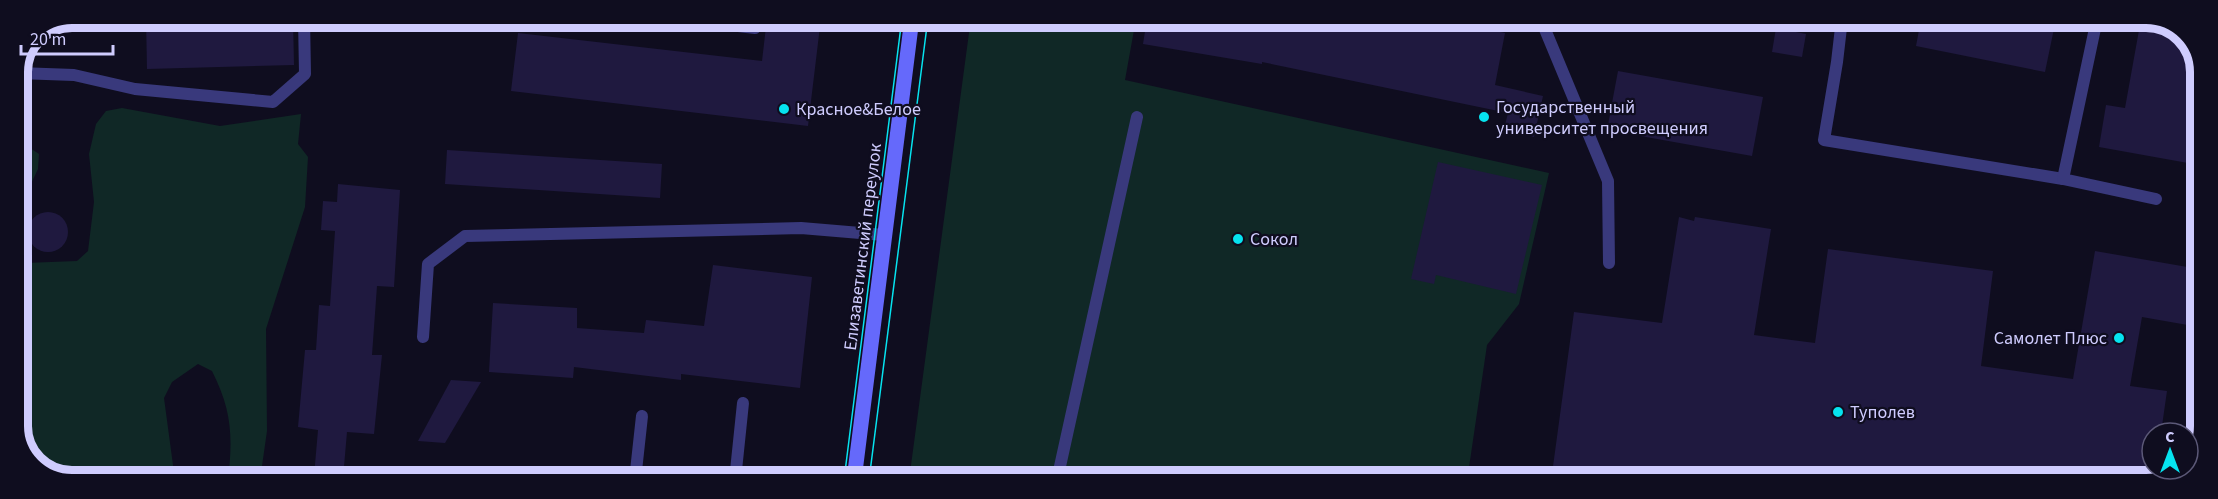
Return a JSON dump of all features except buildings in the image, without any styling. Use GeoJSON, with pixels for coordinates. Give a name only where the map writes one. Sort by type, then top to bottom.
{"type":"FeatureCollection","features":[{"type":"Feature","properties":{"kind":"street","name":"Елизаветинский переулок"},"geometry":{"type":"LineString","coordinates":[[855,471],[911,28]]}},
{"type":"Feature","properties":{"kind":"lane"},"geometry":{"type":"LineString","coordinates":[[28,73],[74,75],[135,89],[273,102],[305,74],[304,28]]}},
{"type":"Feature","properties":{"kind":"lane"},"geometry":{"type":"LineString","coordinates":[[1544,28],[1608,181],[1610,263]]}},
{"type":"Feature","properties":{"kind":"lane"},"geometry":{"type":"LineString","coordinates":[[1841,28],[1824,140],[2063,179],[2156,199]]}},
{"type":"Feature","properties":{"kind":"lane"},"geometry":{"type":"LineString","coordinates":[[2063,179],[2095,28]]}},
{"type":"Feature","properties":{"kind":"lane"},"geometry":{"type":"LineString","coordinates":[[1059,471],[1137,117]]}},
{"type":"Feature","properties":{"kind":"lane"},"geometry":{"type":"LineString","coordinates":[[423,337],[428,264],[465,236],[801,228],[884,235]]}},
{"type":"Feature","properties":{"kind":"lane"},"geometry":{"type":"LineString","coordinates":[[736,471],[743,403]]}},
{"type":"Feature","properties":{"kind":"lane"},"geometry":{"type":"LineString","coordinates":[[636,471],[642,416]]}},
{"type":"Feature","properties":{"kind":"green space","name":"Сокол"},"geometry":{"type":"Polygon","coordinates":[[[970,28],[1134,28],[1125,80],[1549,173],[1519,304],[1487,345],[1468,471],[910,471],[970,28]]]}},
{"type":"Feature","properties":{"kind":"green space"},"geometry":{"type":"Polygon","coordinates":[[[122,108],[220,126],[301,114],[298,144],[308,157],[305,207],[266,329],[267,431],[261,471],[229,471],[230,437],[224,399],[212,371],[198,364],[172,382],[164,398],[174,471],[64,470],[44,460],[34,448],[29,435],[29,263],[77,261],[88,251],[94,202],[89,154],[96,124],[106,111],[122,108]]]}},
{"type":"Feature","properties":{"kind":"green space"},"geometry":{"type":"Polygon","coordinates":[[[28,147],[39,154],[38,169],[28,189],[28,147]]]}},
{"type":"Feature","properties":{"kind":"tram line"},"geometry":{"type":"LineString","coordinates":[[845,471],[901,28]]}},
{"type":"Feature","properties":{"kind":"tram line"},"geometry":{"type":"LineString","coordinates":[[870,471],[927,28]]}},
{"type":"Feature","properties":{"kind":"place","name":"Красное&Белое"},"geometry":{"type":"Point","coordinates":[784,109]}},
{"type":"Feature","properties":{"kind":"place","name":"Государственный университет просвещения"},"geometry":{"type":"Point","coordinates":[1484,117]}},
{"type":"Feature","properties":{"kind":"place","name":"Сокол"},"geometry":{"type":"Point","coordinates":[1238,239]}},
{"type":"Feature","properties":{"kind":"place","name":"Самолет Плюс"},"geometry":{"type":"Point","coordinates":[2119,338]}},
{"type":"Feature","properties":{"kind":"place","name":"Туполев"},"geometry":{"type":"Point","coordinates":[1838,412]}}]}
